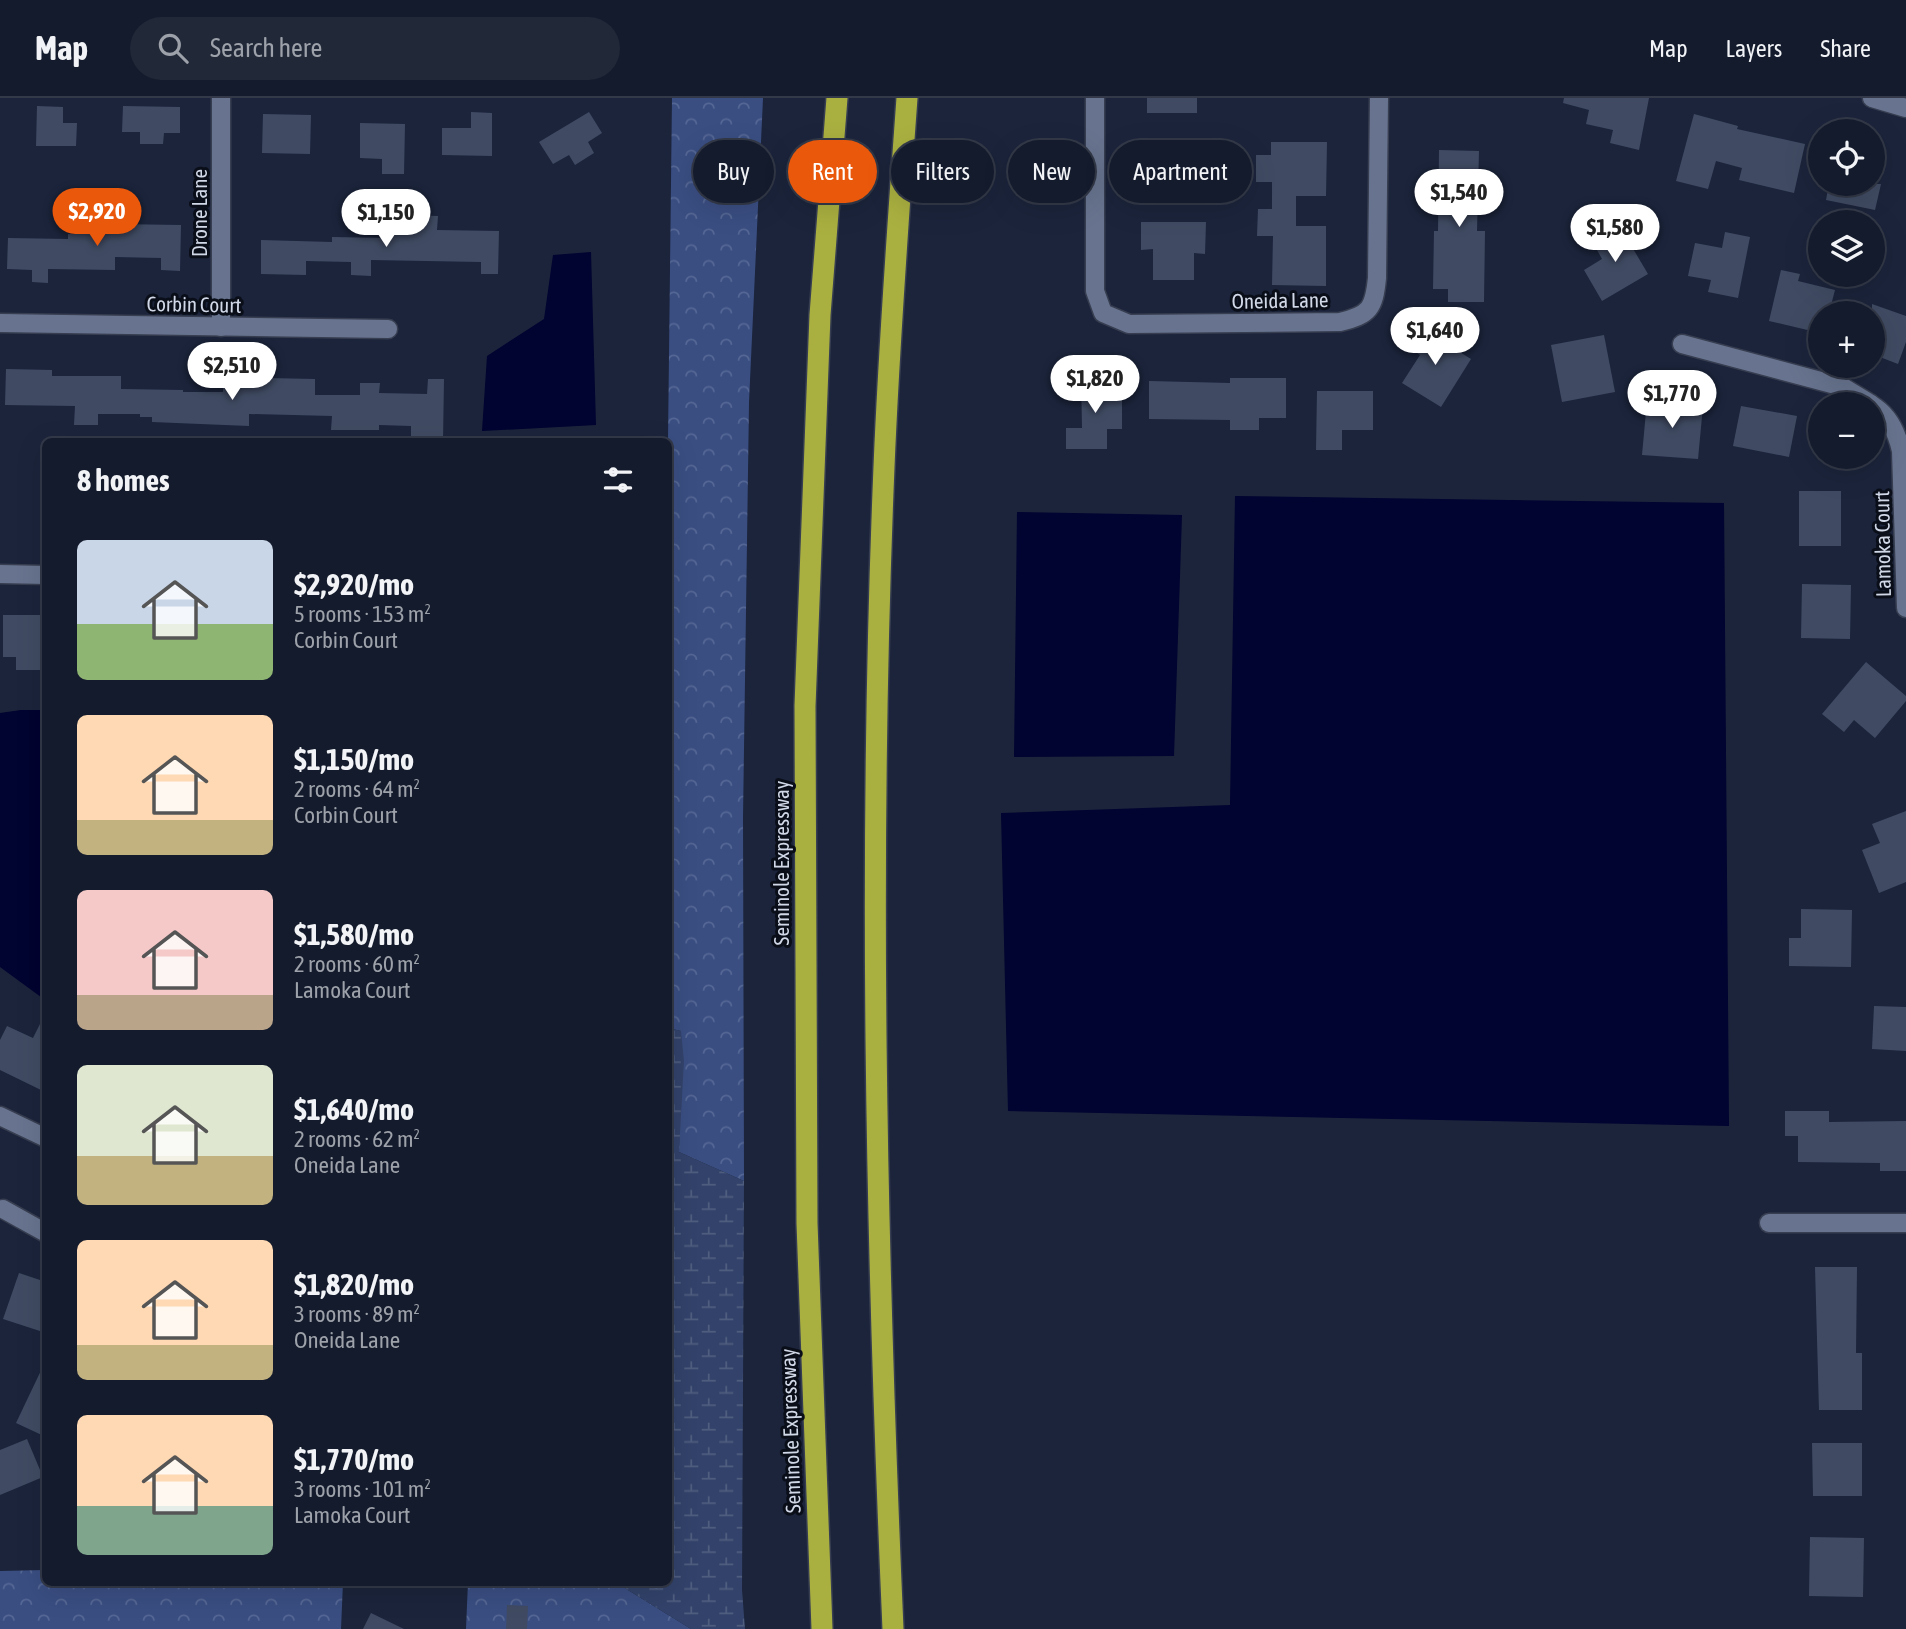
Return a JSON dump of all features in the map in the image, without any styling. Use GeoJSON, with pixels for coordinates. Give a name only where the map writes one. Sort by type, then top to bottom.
{"type":"FeatureCollection","features":[{"type":"Feature","properties":{"kind":"highway","name":"Seminole Expressway"},"geometry":{"type":"LineString","coordinates":[[822,1629],[807,1223],[805,706],[820,315],[837,98]]}},
{"type":"Feature","properties":{"kind":"highway"},"geometry":{"type":"LineString","coordinates":[[894,1629],[884,1410],[875,1057],[884,456],[907,98]]}},
{"type":"Feature","properties":{"kind":"street","name":"Drone Lane"},"geometry":{"type":"LineString","coordinates":[[221,98],[222,327]]}},
{"type":"Feature","properties":{"kind":"street","name":"Oneida Lane"},"geometry":{"type":"LineString","coordinates":[[1095,98],[1095,291],[1102,313],[1129,324],[1340,322],[1362,317],[1375,301],[1377,278],[1379,98]]}},
{"type":"Feature","properties":{"kind":"street"},"geometry":{"type":"LineString","coordinates":[[1872,98],[1906,108]]}},
{"type":"Feature","properties":{"kind":"street","name":"Corbin Court"},"geometry":{"type":"LineString","coordinates":[[0,323],[388,329]]}},
{"type":"Feature","properties":{"kind":"street","name":"Lamoka Court"},"geometry":{"type":"LineString","coordinates":[[1682,345],[1843,387],[1851,392]]}},
{"type":"Feature","properties":{"kind":"street","name":"Lamoka Court"},"geometry":{"type":"LineString","coordinates":[[1885,417],[1896,431],[1901,451],[1906,608]]}},
{"type":"Feature","properties":{"kind":"street"},"geometry":{"type":"LineString","coordinates":[[0,574],[42,575]]}},
{"type":"Feature","properties":{"kind":"street"},"geometry":{"type":"LineString","coordinates":[[0,1116],[42,1136]]}},
{"type":"Feature","properties":{"kind":"street"},"geometry":{"type":"LineString","coordinates":[[1,1210],[42,1231]]}},
{"type":"Feature","properties":{"kind":"street"},"geometry":{"type":"LineString","coordinates":[[1769,1223],[1906,1223]]}},
{"type":"Feature","properties":{"kind":"green space"},"geometry":{"type":"Polygon","coordinates":[[[672,98],[763,98],[761,140],[693,140],[693,203],[758,203],[749,402],[743,818],[744,1181],[679,1152],[681,1031],[672,1029],[672,438],[668,438],[672,98]]]}},
{"type":"Feature","properties":{"kind":"green space"},"geometry":{"type":"Polygon","coordinates":[[[672,1029],[681,1031],[684,1061],[679,1152],[744,1181],[742,1590],[745,1629],[691,1629],[621,1586],[672,1586],[672,1029]]]}},
{"type":"Feature","properties":{"kind":"green space"},"geometry":{"type":"Polygon","coordinates":[[[42,1570],[42,1586],[343,1586],[341,1629],[0,1629],[0,1571],[42,1570]]]}},
{"type":"Feature","properties":{"kind":"green space"},"geometry":{"type":"Polygon","coordinates":[[[468,1586],[621,1586],[691,1629],[466,1629],[468,1586]]]}},
{"type":"Feature","properties":{"kind":"shaded area"},"geometry":{"type":"Polygon","coordinates":[[[591,252],[596,425],[482,431],[487,356],[544,319],[553,255],[591,252]]]}},
{"type":"Feature","properties":{"kind":"shaded area"},"geometry":{"type":"Polygon","coordinates":[[[1235,496],[1724,503],[1729,1126],[1008,1111],[1001,813],[1230,805],[1235,496]]]}},
{"type":"Feature","properties":{"kind":"shaded area"},"geometry":{"type":"Polygon","coordinates":[[[1017,512],[1182,515],[1174,756],[1014,757],[1017,512]]]}},
{"type":"Feature","properties":{"kind":"shaded area"},"geometry":{"type":"Polygon","coordinates":[[[42,710],[42,998],[0,967],[0,713],[42,710]]]}},
{"type":"Feature","properties":{"kind":"building"},"geometry":{"type":"Polygon","coordinates":[[[1147,98],[1197,98],[1197,113],[1147,113],[1147,98]]]}},
{"type":"Feature","properties":{"kind":"building"},"geometry":{"type":"Polygon","coordinates":[[[1564,98],[1649,98],[1639,150],[1610,143],[1613,130],[1586,124],[1589,110],[1563,103],[1564,98]]]}},
{"type":"Feature","properties":{"kind":"building"},"geometry":{"type":"Polygon","coordinates":[[[37,106],[63,107],[63,123],[77,123],[76,146],[36,146],[37,106]]]}},
{"type":"Feature","properties":{"kind":"building"},"geometry":{"type":"Polygon","coordinates":[[[123,106],[180,107],[180,133],[164,133],[163,144],[140,144],[140,132],[122,132],[123,106]]]}},
{"type":"Feature","properties":{"kind":"building"},"geometry":{"type":"Polygon","coordinates":[[[471,112],[492,113],[492,156],[442,155],[442,128],[471,128],[471,112]]]}},
{"type":"Feature","properties":{"kind":"building"},"geometry":{"type":"Polygon","coordinates":[[[589,112],[602,133],[588,142],[594,153],[575,165],[569,155],[553,164],[539,142],[589,112]]]}},
{"type":"Feature","properties":{"kind":"building"},"geometry":{"type":"Polygon","coordinates":[[[263,114],[311,115],[310,154],[262,153],[263,114]]]}},
{"type":"Feature","properties":{"kind":"building"},"geometry":{"type":"Polygon","coordinates":[[[1694,114],[1738,126],[1737,129],[1805,144],[1794,193],[1739,180],[1742,168],[1716,161],[1708,189],[1676,181],[1694,114]]]}},
{"type":"Feature","properties":{"kind":"building"},"geometry":{"type":"Polygon","coordinates":[[[360,123],[405,124],[404,174],[382,174],[382,159],[360,158],[360,123]]]}},
{"type":"Feature","properties":{"kind":"building"},"geometry":{"type":"Polygon","coordinates":[[[1271,142],[1327,142],[1326,196],[1296,196],[1296,226],[1326,226],[1326,286],[1272,285],[1273,236],[1257,236],[1258,209],[1272,209],[1272,182],[1256,182],[1256,155],[1271,155],[1271,142]]]}},
{"type":"Feature","properties":{"kind":"building"},"geometry":{"type":"Polygon","coordinates":[[[1439,150],[1479,151],[1477,231],[1485,231],[1484,302],[1448,302],[1448,289],[1433,289],[1434,231],[1438,231],[1439,150]]]}},
{"type":"Feature","properties":{"kind":"building"},"geometry":{"type":"Polygon","coordinates":[[[1827,196],[1878,196],[1875,210],[1826,200],[1827,196]]]}},
{"type":"Feature","properties":{"kind":"building"},"geometry":{"type":"Polygon","coordinates":[[[408,215],[438,216],[437,230],[499,231],[498,274],[481,274],[481,262],[371,260],[371,276],[351,275],[351,262],[306,261],[306,275],[261,274],[261,240],[332,242],[332,237],[390,238],[391,227],[408,227],[408,215]]]}},
{"type":"Feature","properties":{"kind":"building"},"geometry":{"type":"Polygon","coordinates":[[[82,220],[115,220],[115,224],[181,225],[180,271],[161,270],[161,258],[115,257],[115,270],[48,269],[48,283],[32,282],[32,270],[7,269],[8,238],[68,239],[68,234],[82,234],[82,220]]]}},
{"type":"Feature","properties":{"kind":"building"},"geometry":{"type":"Polygon","coordinates":[[[1141,222],[1206,222],[1205,254],[1194,253],[1194,280],[1153,280],[1153,249],[1141,250],[1141,222]]]}},
{"type":"Feature","properties":{"kind":"building"},"geometry":{"type":"Polygon","coordinates":[[[1619,225],[1648,274],[1602,301],[1584,270],[1602,259],[1592,241],[1619,225]]]}},
{"type":"Feature","properties":{"kind":"building"},"geometry":{"type":"Polygon","coordinates":[[[1725,232],[1750,237],[1738,298],[1708,292],[1711,280],[1688,276],[1695,243],[1722,248],[1725,232]]]}},
{"type":"Feature","properties":{"kind":"building"},"geometry":{"type":"Polygon","coordinates":[[[1781,270],[1800,274],[1798,281],[1808,283],[1808,287],[1835,290],[1832,301],[1808,301],[1808,330],[1769,321],[1781,270]]]}},
{"type":"Feature","properties":{"kind":"building"},"geometry":{"type":"Polygon","coordinates":[[[1885,309],[1906,316],[1906,342],[1898,364],[1885,359],[1885,309]]]}},
{"type":"Feature","properties":{"kind":"building"},"geometry":{"type":"Polygon","coordinates":[[[1419,327],[1471,359],[1441,407],[1402,383],[1420,355],[1407,346],[1419,327]]]}},
{"type":"Feature","properties":{"kind":"building"},"geometry":{"type":"Polygon","coordinates":[[[1604,335],[1615,392],[1562,402],[1551,345],[1604,335]]]}},
{"type":"Feature","properties":{"kind":"building"},"geometry":{"type":"Polygon","coordinates":[[[6,369],[52,370],[52,376],[121,376],[121,389],[183,392],[223,392],[223,379],[267,378],[315,379],[315,395],[360,395],[360,383],[380,383],[379,393],[427,394],[428,379],[444,379],[443,438],[411,438],[411,426],[379,425],[379,430],[331,430],[332,416],[249,414],[249,426],[152,422],[152,417],[140,417],[140,414],[98,414],[98,425],[74,425],[75,406],[5,405],[6,369]]]}},
{"type":"Feature","properties":{"kind":"building"},"geometry":{"type":"Polygon","coordinates":[[[1081,375],[1107,375],[1107,399],[1122,399],[1122,429],[1107,429],[1107,449],[1066,449],[1066,428],[1082,428],[1081,375]]]}},
{"type":"Feature","properties":{"kind":"building"},"geometry":{"type":"Polygon","coordinates":[[[1230,378],[1286,378],[1286,418],[1259,418],[1259,430],[1230,430],[1230,420],[1149,419],[1149,381],[1230,383],[1230,378]]]}},
{"type":"Feature","properties":{"kind":"building"},"geometry":{"type":"Polygon","coordinates":[[[1317,391],[1373,391],[1373,430],[1342,430],[1342,450],[1316,450],[1317,391]]]}},
{"type":"Feature","properties":{"kind":"building"},"geometry":{"type":"Polygon","coordinates":[[[1647,401],[1703,406],[1698,459],[1642,455],[1647,401]]]}},
{"type":"Feature","properties":{"kind":"building"},"geometry":{"type":"Polygon","coordinates":[[[1741,406],[1797,416],[1789,457],[1733,446],[1741,406]]]}},
{"type":"Feature","properties":{"kind":"building"},"geometry":{"type":"Polygon","coordinates":[[[1799,491],[1841,491],[1841,546],[1799,546],[1799,491]]]}},
{"type":"Feature","properties":{"kind":"building"},"geometry":{"type":"Polygon","coordinates":[[[1802,584],[1851,585],[1850,639],[1801,638],[1802,584]]]}},
{"type":"Feature","properties":{"kind":"building"},"geometry":{"type":"Polygon","coordinates":[[[3,615],[42,615],[42,670],[16,670],[16,657],[3,657],[3,615]]]}},
{"type":"Feature","properties":{"kind":"building"},"geometry":{"type":"Polygon","coordinates":[[[1866,662],[1906,696],[1906,701],[1875,738],[1854,720],[1844,732],[1822,714],[1866,662]]]}},
{"type":"Feature","properties":{"kind":"building"},"geometry":{"type":"Polygon","coordinates":[[[1906,811],[1906,882],[1879,893],[1862,850],[1880,843],[1872,824],[1906,811]]]}},
{"type":"Feature","properties":{"kind":"building"},"geometry":{"type":"Polygon","coordinates":[[[1801,909],[1852,910],[1851,967],[1789,966],[1789,938],[1801,938],[1801,909]]]}},
{"type":"Feature","properties":{"kind":"building"},"geometry":{"type":"Polygon","coordinates":[[[1874,1006],[1906,1007],[1906,1051],[1872,1049],[1874,1006]]]}},
{"type":"Feature","properties":{"kind":"building"},"geometry":{"type":"Polygon","coordinates":[[[42,1020],[41,1090],[0,1070],[0,1040],[7,1026],[33,1038],[42,1020]]]}},
{"type":"Feature","properties":{"kind":"building"},"geometry":{"type":"Polygon","coordinates":[[[1785,1111],[1829,1111],[1829,1122],[1906,1121],[1906,1171],[1880,1171],[1880,1163],[1798,1162],[1798,1136],[1785,1136],[1785,1111]]]}},
{"type":"Feature","properties":{"kind":"building"},"geometry":{"type":"Polygon","coordinates":[[[1815,1267],[1857,1267],[1856,1353],[1862,1353],[1862,1410],[1819,1410],[1815,1267]]]}},
{"type":"Feature","properties":{"kind":"building"},"geometry":{"type":"Polygon","coordinates":[[[19,1273],[42,1281],[42,1332],[3,1319],[19,1273]]]}},
{"type":"Feature","properties":{"kind":"building"},"geometry":{"type":"Polygon","coordinates":[[[42,1368],[42,1435],[16,1423],[42,1368]]]}},
{"type":"Feature","properties":{"kind":"building"},"geometry":{"type":"Polygon","coordinates":[[[27,1439],[42,1477],[0,1495],[0,1450],[27,1439]]]}},
{"type":"Feature","properties":{"kind":"building"},"geometry":{"type":"Polygon","coordinates":[[[1812,1443],[1862,1443],[1862,1496],[1813,1496],[1812,1443]]]}},
{"type":"Feature","properties":{"kind":"building"},"geometry":{"type":"Polygon","coordinates":[[[1810,1537],[1864,1538],[1863,1597],[1809,1596],[1810,1537]]]}},
{"type":"Feature","properties":{"kind":"building"},"geometry":{"type":"Polygon","coordinates":[[[507,1605],[528,1606],[527,1629],[506,1629],[507,1605]]]}},
{"type":"Feature","properties":{"kind":"building"},"geometry":{"type":"Polygon","coordinates":[[[371,1613],[404,1629],[363,1629],[371,1613]]]}}]}
